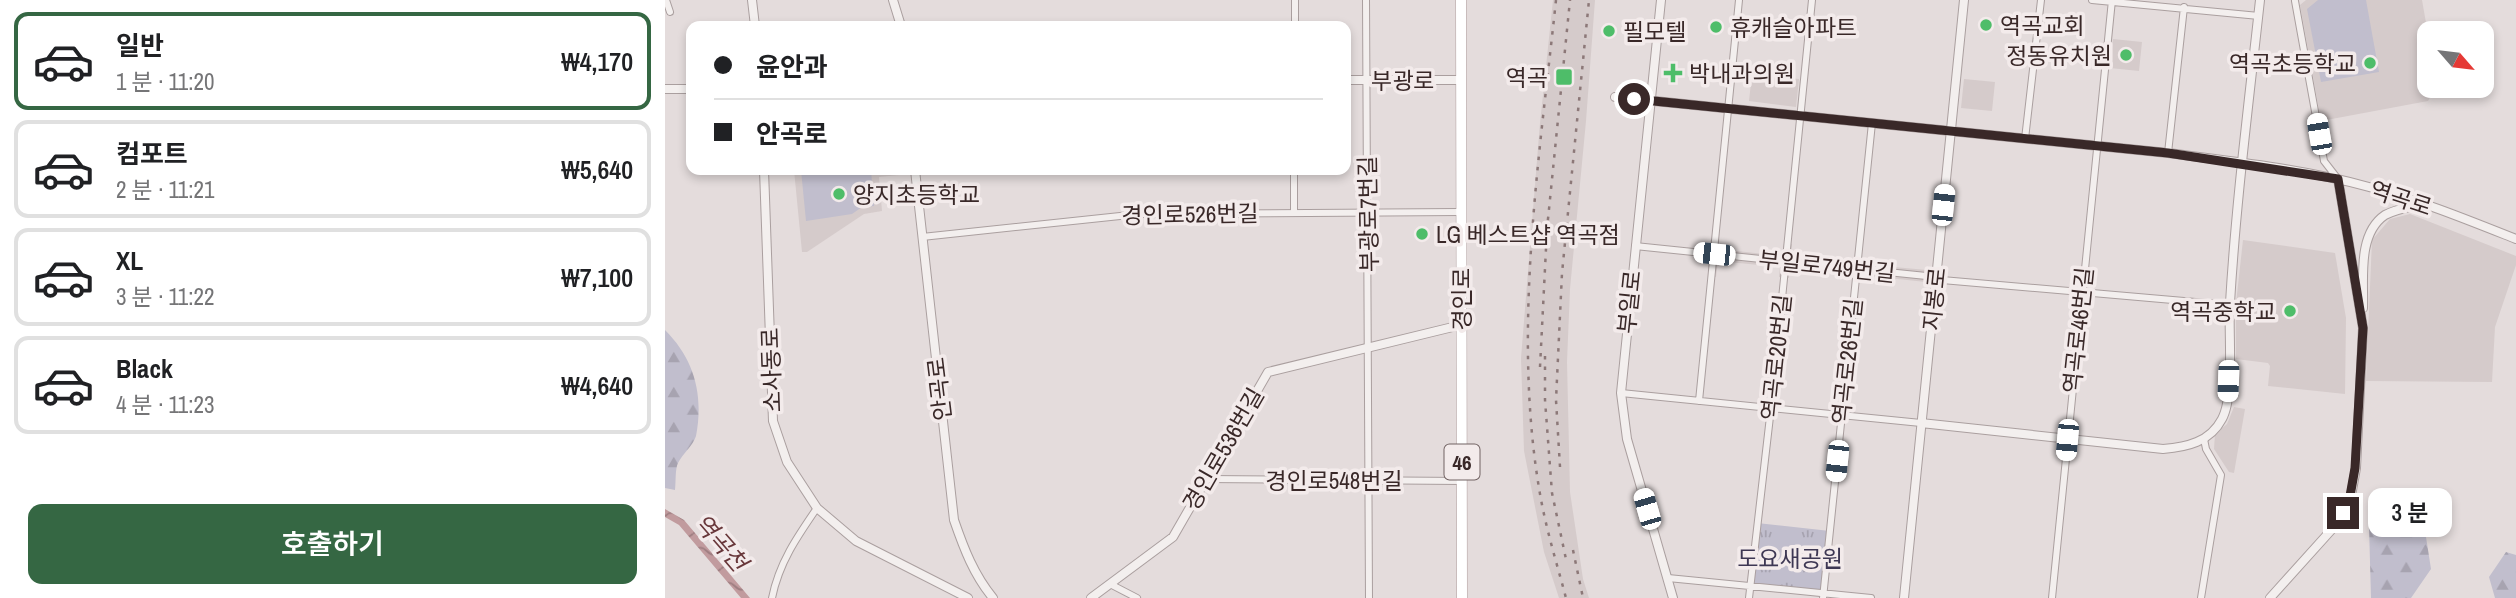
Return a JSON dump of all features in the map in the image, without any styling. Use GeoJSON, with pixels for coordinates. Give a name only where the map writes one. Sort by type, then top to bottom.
{"type":"FeatureCollection","features":[{"type":"Feature","properties":{"kind":"main road","name":"경인로"},"geometry":{"type":"LineString","coordinates":[[1461,0],[1462,598]]}},
{"type":"Feature","properties":{"kind":"street"},"geometry":{"type":"LineString","coordinates":[[666,0],[670,12]]}},
{"type":"Feature","properties":{"kind":"street"},"geometry":{"type":"LineString","coordinates":[[752,0],[754,21]]}},
{"type":"Feature","properties":{"kind":"street"},"geometry":{"type":"LineString","coordinates":[[893,0],[899,21]]}},
{"type":"Feature","properties":{"kind":"street"},"geometry":{"type":"LineString","coordinates":[[1295,0],[1295,21]]}},
{"type":"Feature","properties":{"kind":"street","name":"부광로7번길"},"geometry":{"type":"LineString","coordinates":[[1366,0],[1369,598]]}},
{"type":"Feature","properties":{"kind":"street","name":"부일로"},"geometry":{"type":"LineString","coordinates":[[1661,0],[1621,393],[1627,439],[1674,598]]}},
{"type":"Feature","properties":{"kind":"street"},"geometry":{"type":"LineString","coordinates":[[1699,401],[1739,0]]}},
{"type":"Feature","properties":{"kind":"street","name":"역곡로20번길"},"geometry":{"type":"LineString","coordinates":[[1749,598],[1812,0]]}},
{"type":"Feature","properties":{"kind":"street","name":"지봉로"},"geometry":{"type":"LineString","coordinates":[[1904,598],[1964,0]]}},
{"type":"Feature","properties":{"kind":"street"},"geometry":{"type":"LineString","coordinates":[[2025,139],[2041,0]]}},
{"type":"Feature","properties":{"kind":"street"},"geometry":{"type":"LineString","coordinates":[[2092,0],[2259,16]]}},
{"type":"Feature","properties":{"kind":"street"},"geometry":{"type":"LineString","coordinates":[[1621,393],[2163,449],[2204,439],[2223,419],[2227,406],[2230,305],[2260,0]]}},
{"type":"Feature","properties":{"kind":"street","name":"역곡로46번길"},"geometry":{"type":"LineString","coordinates":[[2052,598],[2112,1]]}},
{"type":"Feature","properties":{"kind":"street"},"geometry":{"type":"LineString","coordinates":[[2295,1],[2324,161],[2338,179],[2363,328]]}},
{"type":"Feature","properties":{"kind":"street"},"geometry":{"type":"LineString","coordinates":[[2168,153],[2184,7]]}},
{"type":"Feature","properties":{"kind":"street","name":"부광로"},"geometry":{"type":"LineString","coordinates":[[1351,80],[1460,80]]}},
{"type":"Feature","properties":{"kind":"street"},"geometry":{"type":"LineString","coordinates":[[665,89],[686,89]]}},
{"type":"Feature","properties":{"kind":"street","name":"역곡로"},"geometry":{"type":"LineString","coordinates":[[1615,97],[2168,153],[2243,163],[2338,179],[2423,203],[2516,239]]}},
{"type":"Feature","properties":{"kind":"street","name":"역곡로26번길"},"geometry":{"type":"LineString","coordinates":[[1823,596],[1872,123]]}},
{"type":"Feature","properties":{"kind":"street","name":"소사동로"},"geometry":{"type":"LineString","coordinates":[[764,175],[773,421],[787,462],[817,508],[856,541],[968,598]]}},
{"type":"Feature","properties":{"kind":"street","name":"안곡로"},"geometry":{"type":"LineString","coordinates":[[916,175],[954,520],[975,572],[993,598]]}},
{"type":"Feature","properties":{"kind":"street"},"geometry":{"type":"LineString","coordinates":[[1294,175],[1294,213]]}},
{"type":"Feature","properties":{"kind":"street"},"geometry":{"type":"LineString","coordinates":[[2270,598],[2334,527],[2350,496],[2355,468],[2364,257],[2370,234],[2377,222],[2386,215],[2423,203]]}},
{"type":"Feature","properties":{"kind":"street","name":"경인로526번길"},"geometry":{"type":"LineString","coordinates":[[922,237],[1139,214],[1460,212]]}},
{"type":"Feature","properties":{"kind":"street","name":"부일로749번길"},"geometry":{"type":"LineString","coordinates":[[1635,246],[1936,277],[1942,280],[2230,305]]}},
{"type":"Feature","properties":{"kind":"street","name":"경인로536번길"},"geometry":{"type":"LineString","coordinates":[[1091,598],[1173,537],[1268,372],[1461,325]]}},
{"type":"Feature","properties":{"kind":"street"},"geometry":{"type":"LineString","coordinates":[[2201,598],[2221,475],[2206,449],[2204,439]]}},
{"type":"Feature","properties":{"kind":"street","name":"경인로548번길"},"geometry":{"type":"LineString","coordinates":[[1206,478],[1462,481]]}},
{"type":"Feature","properties":{"kind":"street"},"geometry":{"type":"LineString","coordinates":[[772,598],[785,558],[817,508]]}},
{"type":"Feature","properties":{"kind":"street"},"geometry":{"type":"LineString","coordinates":[[1668,578],[1823,596],[1871,598]]}},
{"type":"Feature","properties":{"kind":"street"},"geometry":{"type":"LineString","coordinates":[[1109,584],[1137,598]]}},
{"type":"Feature","properties":{"kind":"shaded area"},"geometry":{"type":"Polygon","coordinates":[[[1553,0],[1595,0],[1570,289],[1567,362],[1570,492],[1583,579],[1589,598],[1559,598],[1544,552],[1524,451],[1521,358],[1553,0]]]}},
{"type":"Feature","properties":{"kind":"shaded area","name":"역곡초등학교"},"geometry":{"type":"Polygon","coordinates":[[[2306,0],[2422,0],[2426,21],[2417,21],[2417,98],[2430,98],[2428,101],[2321,121],[2300,5],[2306,0]]]}},
{"type":"Feature","properties":{"kind":"shaded area","name":"정동유치원"},"geometry":{"type":"Polygon","coordinates":[[[2113,39],[2142,42],[2139,71],[2110,68],[2113,39]]]}},
{"type":"Feature","properties":{"kind":"shaded area"},"geometry":{"type":"Polygon","coordinates":[[[1752,74],[1799,79],[1796,107],[1749,101],[1752,74]]]}},
{"type":"Feature","properties":{"kind":"shaded area"},"geometry":{"type":"Polygon","coordinates":[[[1964,79],[1995,82],[1992,111],[1961,108],[1964,79]]]}},
{"type":"Feature","properties":{"kind":"shaded area","name":"양지초등학교"},"geometry":{"type":"Polygon","coordinates":[[[794,175],[899,175],[879,177],[882,211],[864,214],[807,252],[802,252],[794,175]]]}},
{"type":"Feature","properties":{"kind":"shaded area"},"geometry":{"type":"Polygon","coordinates":[[[2410,214],[2516,256],[2516,265],[2495,327],[2492,382],[2366,381],[2372,240],[2390,219],[2410,214]]]}},
{"type":"Feature","properties":{"kind":"shaded area"},"geometry":{"type":"Polygon","coordinates":[[[1716,239],[1719,240],[1719,249],[1782,256],[1784,243],[1792,244],[1791,256],[1854,263],[1855,255],[1862,255],[1861,264],[1927,270],[1926,282],[1860,275],[1859,281],[1852,280],[1853,274],[1790,268],[1789,278],[1779,277],[1780,267],[1718,261],[1716,277],[1710,276],[1714,255],[1635,246],[1714,250],[1716,239]]]}},
{"type":"Feature","properties":{"kind":"shaded area","name":"역곡중학교"},"geometry":{"type":"Polygon","coordinates":[[[2243,240],[2335,253],[2346,318],[2345,394],[2268,386],[2268,363],[2236,359],[2236,303],[2243,240]]]}},
{"type":"Feature","properties":{"kind":"shaded area"},"geometry":{"type":"Polygon","coordinates":[[[2234,407],[2245,409],[2234,473],[2229,472],[2214,449],[2215,434],[2227,424],[2234,407]]]}},
{"type":"Feature","properties":{"kind":"green space"},"geometry":{"type":"Polygon","coordinates":[[[2318,0],[2366,0],[2379,72],[2321,82],[2307,9],[2318,0]]]}},
{"type":"Feature","properties":{"kind":"green space"},"geometry":{"type":"Polygon","coordinates":[[[801,175],[871,175],[874,206],[862,207],[852,214],[806,221],[801,175]]]}},
{"type":"Feature","properties":{"kind":"green space"},"geometry":{"type":"Polygon","coordinates":[[[665,330],[690,365],[699,406],[696,436],[678,463],[675,490],[665,488],[665,330]]]}},
{"type":"Feature","properties":{"kind":"green space","name":"도요새공원"},"geometry":{"type":"Polygon","coordinates":[[[1757,523],[1830,531],[1824,594],[1750,586],[1757,523]]]}},
{"type":"Feature","properties":{"kind":"green space"},"geometry":{"type":"Polygon","coordinates":[[[2369,526],[2426,537],[2431,569],[2411,598],[2371,598],[2369,526]]]}},
{"type":"Feature","properties":{"kind":"green space"},"geometry":{"type":"Polygon","coordinates":[[[2506,552],[2516,555],[2516,598],[2495,598],[2489,577],[2506,552]]]}},
{"type":"Feature","properties":{"kind":"water"},"geometry":{"type":"Polygon","coordinates":[[[665,509],[684,520],[750,598],[741,598],[679,525],[665,517],[665,509]]]}},
{"type":"Feature","properties":{"kind":"railway"},"geometry":{"type":"LineString","coordinates":[[1556,0],[1531,247],[1528,372],[1540,494],[1566,598]]}},
{"type":"Feature","properties":{"kind":"railway"},"geometry":{"type":"LineString","coordinates":[[1540,367],[1547,229],[1570,0]]}},
{"type":"Feature","properties":{"kind":"railway"},"geometry":{"type":"LineString","coordinates":[[1560,467],[1556,400],[1562,273],[1589,0]]}},
{"type":"Feature","properties":{"kind":"railway"},"geometry":{"type":"LineString","coordinates":[[1545,356],[1545,400],[1552,493],[1567,564]]}},
{"type":"Feature","properties":{"kind":"railway"},"geometry":{"type":"LineString","coordinates":[[1573,550],[1583,598]]}},
{"type":"Feature","properties":{"kind":"place","name":"역곡교회"},"geometry":{"type":"Point","coordinates":[1986,25]}},
{"type":"Feature","properties":{"kind":"place","name":"휴캐슬아파트"},"geometry":{"type":"Point","coordinates":[1716,27]}},
{"type":"Feature","properties":{"kind":"place","name":"필모텔"},"geometry":{"type":"Point","coordinates":[1609,31]}},
{"type":"Feature","properties":{"kind":"place","name":"정동유치원"},"geometry":{"type":"Point","coordinates":[2126,55]}},
{"type":"Feature","properties":{"kind":"place","name":"역곡초등학교"},"geometry":{"type":"Point","coordinates":[2370,63]}},
{"type":"Feature","properties":{"kind":"place","name":"박내과의원"},"geometry":{"type":"Point","coordinates":[1673,73]}},
{"type":"Feature","properties":{"kind":"place","name":"역곡"},"geometry":{"type":"Point","coordinates":[1564,77]}},
{"type":"Feature","properties":{"kind":"place","name":"양지초등학교"},"geometry":{"type":"Point","coordinates":[839,194]}},
{"type":"Feature","properties":{"kind":"place","name":"LG 베스트샵 역곡점"},"geometry":{"type":"Point","coordinates":[1422,234]}},
{"type":"Feature","properties":{"kind":"place","name":"역곡중학교"},"geometry":{"type":"Point","coordinates":[2290,311]}},
{"type":"Feature","properties":{"kind":"route"},"geometry":{"type":"LineString","coordinates":[[1634,99],[2168,153],[2338,179],[2363,328],[2355,468],[2350,496],[2343,513]]}},
{"type":"Feature","properties":{"kind":"water label","name":"역곡천"},"geometry":{"type":"Point","coordinates":[721,542]}}]}
